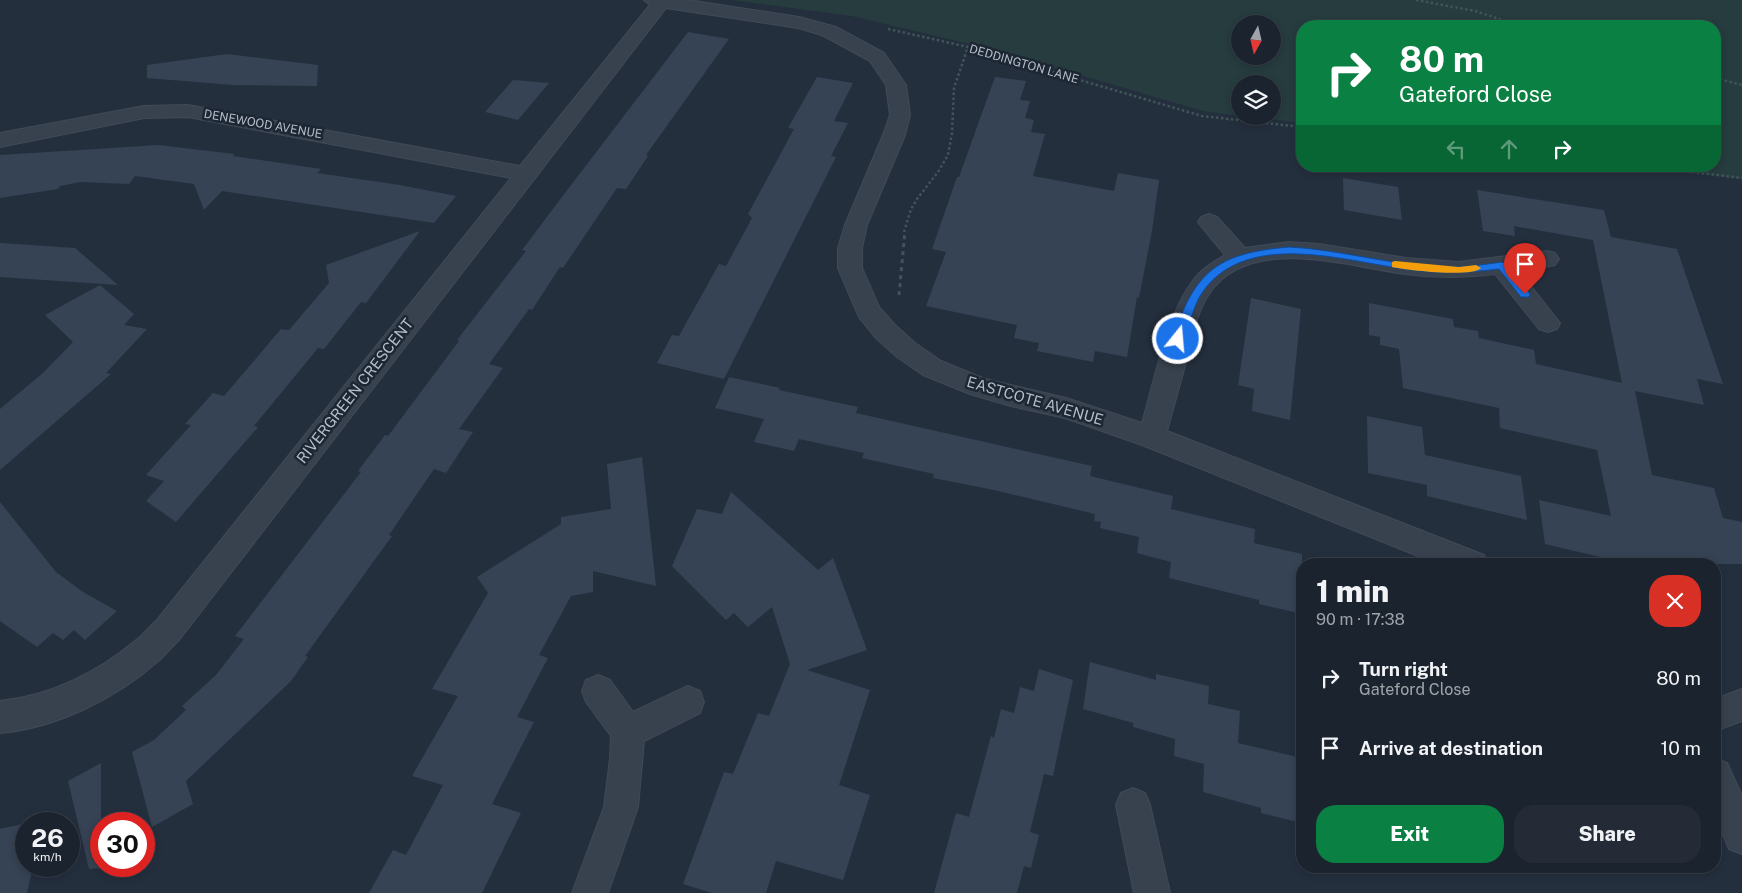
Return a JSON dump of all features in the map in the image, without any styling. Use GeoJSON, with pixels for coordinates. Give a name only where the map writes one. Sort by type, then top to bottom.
{"type":"FeatureCollection","features":[{"type":"Feature","properties":{"kind":"street","name":"EASTCOTE AVENUE"},"geometry":{"type":"LineString","coordinates":[[657,1],[799,23],[829,31],[877,57],[896,85],[900,115],[894,135],[856,225],[850,248],[850,268],[868,311],[885,331],[906,350],[932,368],[979,387],[1066,408],[1152,436],[1457,558]]}},
{"type":"Feature","properties":{"kind":"street","name":"RIVERGREEN CRESCENT"},"geometry":{"type":"LineString","coordinates":[[0,716],[10,716],[53,705],[93,686],[139,657],[162,636],[526,174],[657,1]]}},
{"type":"Feature","properties":{"kind":"street","name":"DENEWOOD AVENUE"},"geometry":{"type":"LineString","coordinates":[[0,140],[144,112],[188,111],[526,174]]}},
{"type":"Feature","properties":{"kind":"street"},"geometry":{"type":"LineString","coordinates":[[1209,222],[1240,257]]}},
{"type":"Feature","properties":{"kind":"street"},"geometry":{"type":"LineString","coordinates":[[1152,436],[1186,312],[1201,287],[1219,270],[1240,257],[1289,250],[1319,252],[1406,266],[1450,270],[1502,266],[1548,259]]}},
{"type":"Feature","properties":{"kind":"street"},"geometry":{"type":"LineString","coordinates":[[1502,266],[1548,323]]}},
{"type":"Feature","properties":{"kind":"street"},"geometry":{"type":"LineString","coordinates":[[590,893],[621,807],[628,759],[628,732],[598,691]]}},
{"type":"Feature","properties":{"kind":"street"},"geometry":{"type":"LineString","coordinates":[[628,732],[688,702]]}},
{"type":"Feature","properties":{"kind":"street"},"geometry":{"type":"LineString","coordinates":[[1721,713],[1742,705]]}},
{"type":"Feature","properties":{"kind":"street"},"geometry":{"type":"LineString","coordinates":[[1721,789],[1742,836]]}},
{"type":"Feature","properties":{"kind":"street"},"geometry":{"type":"LineString","coordinates":[[1133,805],[1152,893]]}},
{"type":"Feature","properties":{"kind":"path"},"geometry":{"type":"LineString","coordinates":[[1416,0],[1475,11],[1503,20]]}},
{"type":"Feature","properties":{"kind":"path","name":"DEDDINGTON LANE"},"geometry":{"type":"LineString","coordinates":[[882,27],[968,47],[1202,116],[1296,126]]}},
{"type":"Feature","properties":{"kind":"path"},"geometry":{"type":"LineString","coordinates":[[906,350],[898,301],[906,222],[916,200],[939,172],[948,155],[953,126],[953,93],[957,74],[968,47]]}},
{"type":"Feature","properties":{"kind":"path"},"geometry":{"type":"LineString","coordinates":[[1721,80],[1742,85]]}},
{"type":"Feature","properties":{"kind":"path"},"geometry":{"type":"LineString","coordinates":[[1692,172],[1742,178]]}},
{"type":"Feature","properties":{"kind":"green space"},"geometry":{"type":"Polygon","coordinates":[[[732,0],[1742,0],[1742,179],[1689,172],[1721,172],[1721,20],[1296,20],[1296,122],[1281,120],[1281,75],[1231,75],[1231,115],[1203,111],[995,50],[852,16],[732,0]]]}},
{"type":"Feature","properties":{"kind":"building"},"geometry":{"type":"Polygon","coordinates":[[[688,32],[729,39],[646,155],[648,156],[626,189],[617,188],[563,268],[560,267],[532,310],[529,309],[489,364],[503,368],[459,429],[473,432],[446,473],[434,469],[389,535],[392,536],[305,656],[308,657],[291,681],[186,781],[193,804],[155,825],[155,812],[148,812],[132,752],[154,740],[186,710],[182,706],[216,675],[244,639],[235,636],[361,472],[358,471],[385,435],[388,436],[459,341],[457,340],[526,251],[522,250],[688,32]]]}},
{"type":"Feature","properties":{"kind":"building"},"geometry":{"type":"Polygon","coordinates":[[[227,54],[318,65],[317,86],[233,85],[147,78],[147,65],[227,54]]]}},
{"type":"Feature","properties":{"kind":"building"},"geometry":{"type":"Polygon","coordinates":[[[817,77],[853,83],[834,121],[848,123],[831,156],[836,157],[724,379],[657,363],[672,335],[679,336],[719,264],[726,266],[752,218],[748,214],[794,129],[788,128],[817,77]]]}},
{"type":"Feature","properties":{"kind":"building"},"geometry":{"type":"Polygon","coordinates":[[[995,77],[1026,81],[1020,100],[1030,101],[1025,118],[1034,120],[1031,132],[1045,134],[1033,176],[1114,191],[1118,173],[1159,180],[1152,231],[1139,298],[1137,297],[1127,357],[1095,351],[1093,362],[1037,351],[1039,343],[1014,338],[1017,325],[926,306],[946,252],[932,249],[995,77]]]}},
{"type":"Feature","properties":{"kind":"building"},"geometry":{"type":"Polygon","coordinates":[[[513,80],[549,83],[518,120],[485,112],[513,80]]]}},
{"type":"Feature","properties":{"kind":"building"},"geometry":{"type":"Polygon","coordinates":[[[159,145],[234,154],[233,156],[321,169],[317,173],[400,185],[456,196],[434,223],[222,191],[204,210],[194,184],[135,176],[129,184],[80,182],[60,186],[58,189],[0,198],[0,155],[159,145]]]}},
{"type":"Feature","properties":{"kind":"building"},"geometry":{"type":"Polygon","coordinates":[[[1343,178],[1398,187],[1402,220],[1344,210],[1343,178]]]}},
{"type":"Feature","properties":{"kind":"building"},"geometry":{"type":"Polygon","coordinates":[[[1477,190],[1604,210],[1611,237],[1677,249],[1723,384],[1697,379],[1704,405],[1635,391],[1652,475],[1714,488],[1723,518],[1742,522],[1742,564],[1721,564],[1721,558],[1604,558],[1545,544],[1539,500],[1611,516],[1597,450],[1500,428],[1499,408],[1403,388],[1399,349],[1380,345],[1380,337],[1369,335],[1369,303],[1453,319],[1454,327],[1478,331],[1479,338],[1534,350],[1536,364],[1622,383],[1593,240],[1514,226],[1515,236],[1483,231],[1477,190]]]}},
{"type":"Feature","properties":{"kind":"building"},"geometry":{"type":"Polygon","coordinates":[[[420,231],[366,303],[361,302],[324,349],[318,348],[254,426],[258,427],[176,522],[146,501],[164,481],[146,475],[191,425],[185,424],[213,393],[224,396],[281,329],[289,330],[329,283],[326,265],[420,231]]]}},
{"type":"Feature","properties":{"kind":"building"},"geometry":{"type":"Polygon","coordinates":[[[0,243],[75,248],[118,285],[0,277],[0,243]]]}},
{"type":"Feature","properties":{"kind":"building"},"geometry":{"type":"Polygon","coordinates":[[[100,285],[134,314],[124,325],[147,329],[106,373],[111,374],[0,470],[0,409],[44,372],[73,342],[45,315],[100,285]]]}},
{"type":"Feature","properties":{"kind":"building"},"geometry":{"type":"Polygon","coordinates":[[[1251,298],[1301,309],[1290,420],[1252,411],[1254,389],[1238,385],[1251,298]]]}},
{"type":"Feature","properties":{"kind":"building"},"geometry":{"type":"Polygon","coordinates":[[[729,377],[858,407],[856,413],[1092,466],[1090,476],[1173,496],[1171,509],[1255,529],[1254,543],[1302,554],[1302,558],[1296,558],[1296,613],[1259,604],[1259,600],[1169,578],[1171,562],[1137,553],[1139,537],[1100,528],[1101,522],[1094,521],[1095,514],[994,490],[933,478],[934,474],[862,458],[864,453],[799,439],[794,451],[754,442],[764,419],[715,408],[729,377]]]}},
{"type":"Feature","properties":{"kind":"building"},"geometry":{"type":"Polygon","coordinates":[[[1367,416],[1422,427],[1426,465],[1425,455],[1521,476],[1527,520],[1427,496],[1427,485],[1368,473],[1367,416]]]}},
{"type":"Feature","properties":{"kind":"building"},"geometry":{"type":"Polygon","coordinates":[[[642,457],[656,586],[593,571],[593,592],[571,596],[539,655],[548,658],[517,717],[534,722],[492,804],[521,813],[482,893],[369,893],[393,850],[406,855],[443,785],[412,776],[458,696],[432,689],[488,593],[477,577],[561,524],[561,517],[611,509],[607,464],[642,457]]]}},
{"type":"Feature","properties":{"kind":"building"},"geometry":{"type":"Polygon","coordinates":[[[731,492],[818,570],[833,558],[867,650],[807,670],[870,690],[839,785],[870,795],[843,880],[776,861],[766,893],[712,893],[683,884],[724,772],[733,774],[758,713],[769,716],[790,664],[772,607],[748,627],[734,613],[726,620],[672,566],[697,509],[722,514],[731,492]]]}},
{"type":"Feature","properties":{"kind":"building"},"geometry":{"type":"Polygon","coordinates":[[[0,502],[56,572],[83,592],[117,611],[85,640],[74,630],[63,640],[53,633],[37,647],[0,621],[0,502]]]}},
{"type":"Feature","properties":{"kind":"building"},"geometry":{"type":"Polygon","coordinates":[[[1090,662],[1156,680],[1156,674],[1209,686],[1208,704],[1240,711],[1238,743],[1296,757],[1296,822],[1261,813],[1261,808],[1203,792],[1204,764],[1174,756],[1175,739],[1133,727],[1133,723],[1083,709],[1090,662]]]}},
{"type":"Feature","properties":{"kind":"building"},"geometry":{"type":"Polygon","coordinates":[[[1039,669],[1073,680],[1053,776],[1044,774],[1030,832],[1039,835],[1031,868],[1024,866],[1017,893],[934,893],[956,813],[969,817],[991,736],[994,738],[1001,709],[1014,713],[1020,687],[1034,691],[1039,669]]]}},
{"type":"Feature","properties":{"kind":"building"},"geometry":{"type":"Polygon","coordinates":[[[101,763],[101,812],[90,812],[90,869],[80,831],[80,812],[75,812],[68,781],[101,763]]]}},
{"type":"Feature","properties":{"kind":"building"},"geometry":{"type":"Polygon","coordinates":[[[15,826],[15,877],[31,877],[27,893],[0,893],[0,829],[15,826]]]}},
{"type":"Feature","properties":{"kind":"slow traffic"},"geometry":{"type":"LineString","coordinates":[[1395,264],[1459,270],[1476,268]]}},
{"type":"Feature","properties":{"kind":"route"},"geometry":{"type":"LineString","coordinates":[[1178,339],[1186,312],[1201,287],[1219,270],[1240,257],[1269,252],[1289,250],[1319,252],[1406,266],[1459,270],[1502,266],[1525,294]]}}]}
